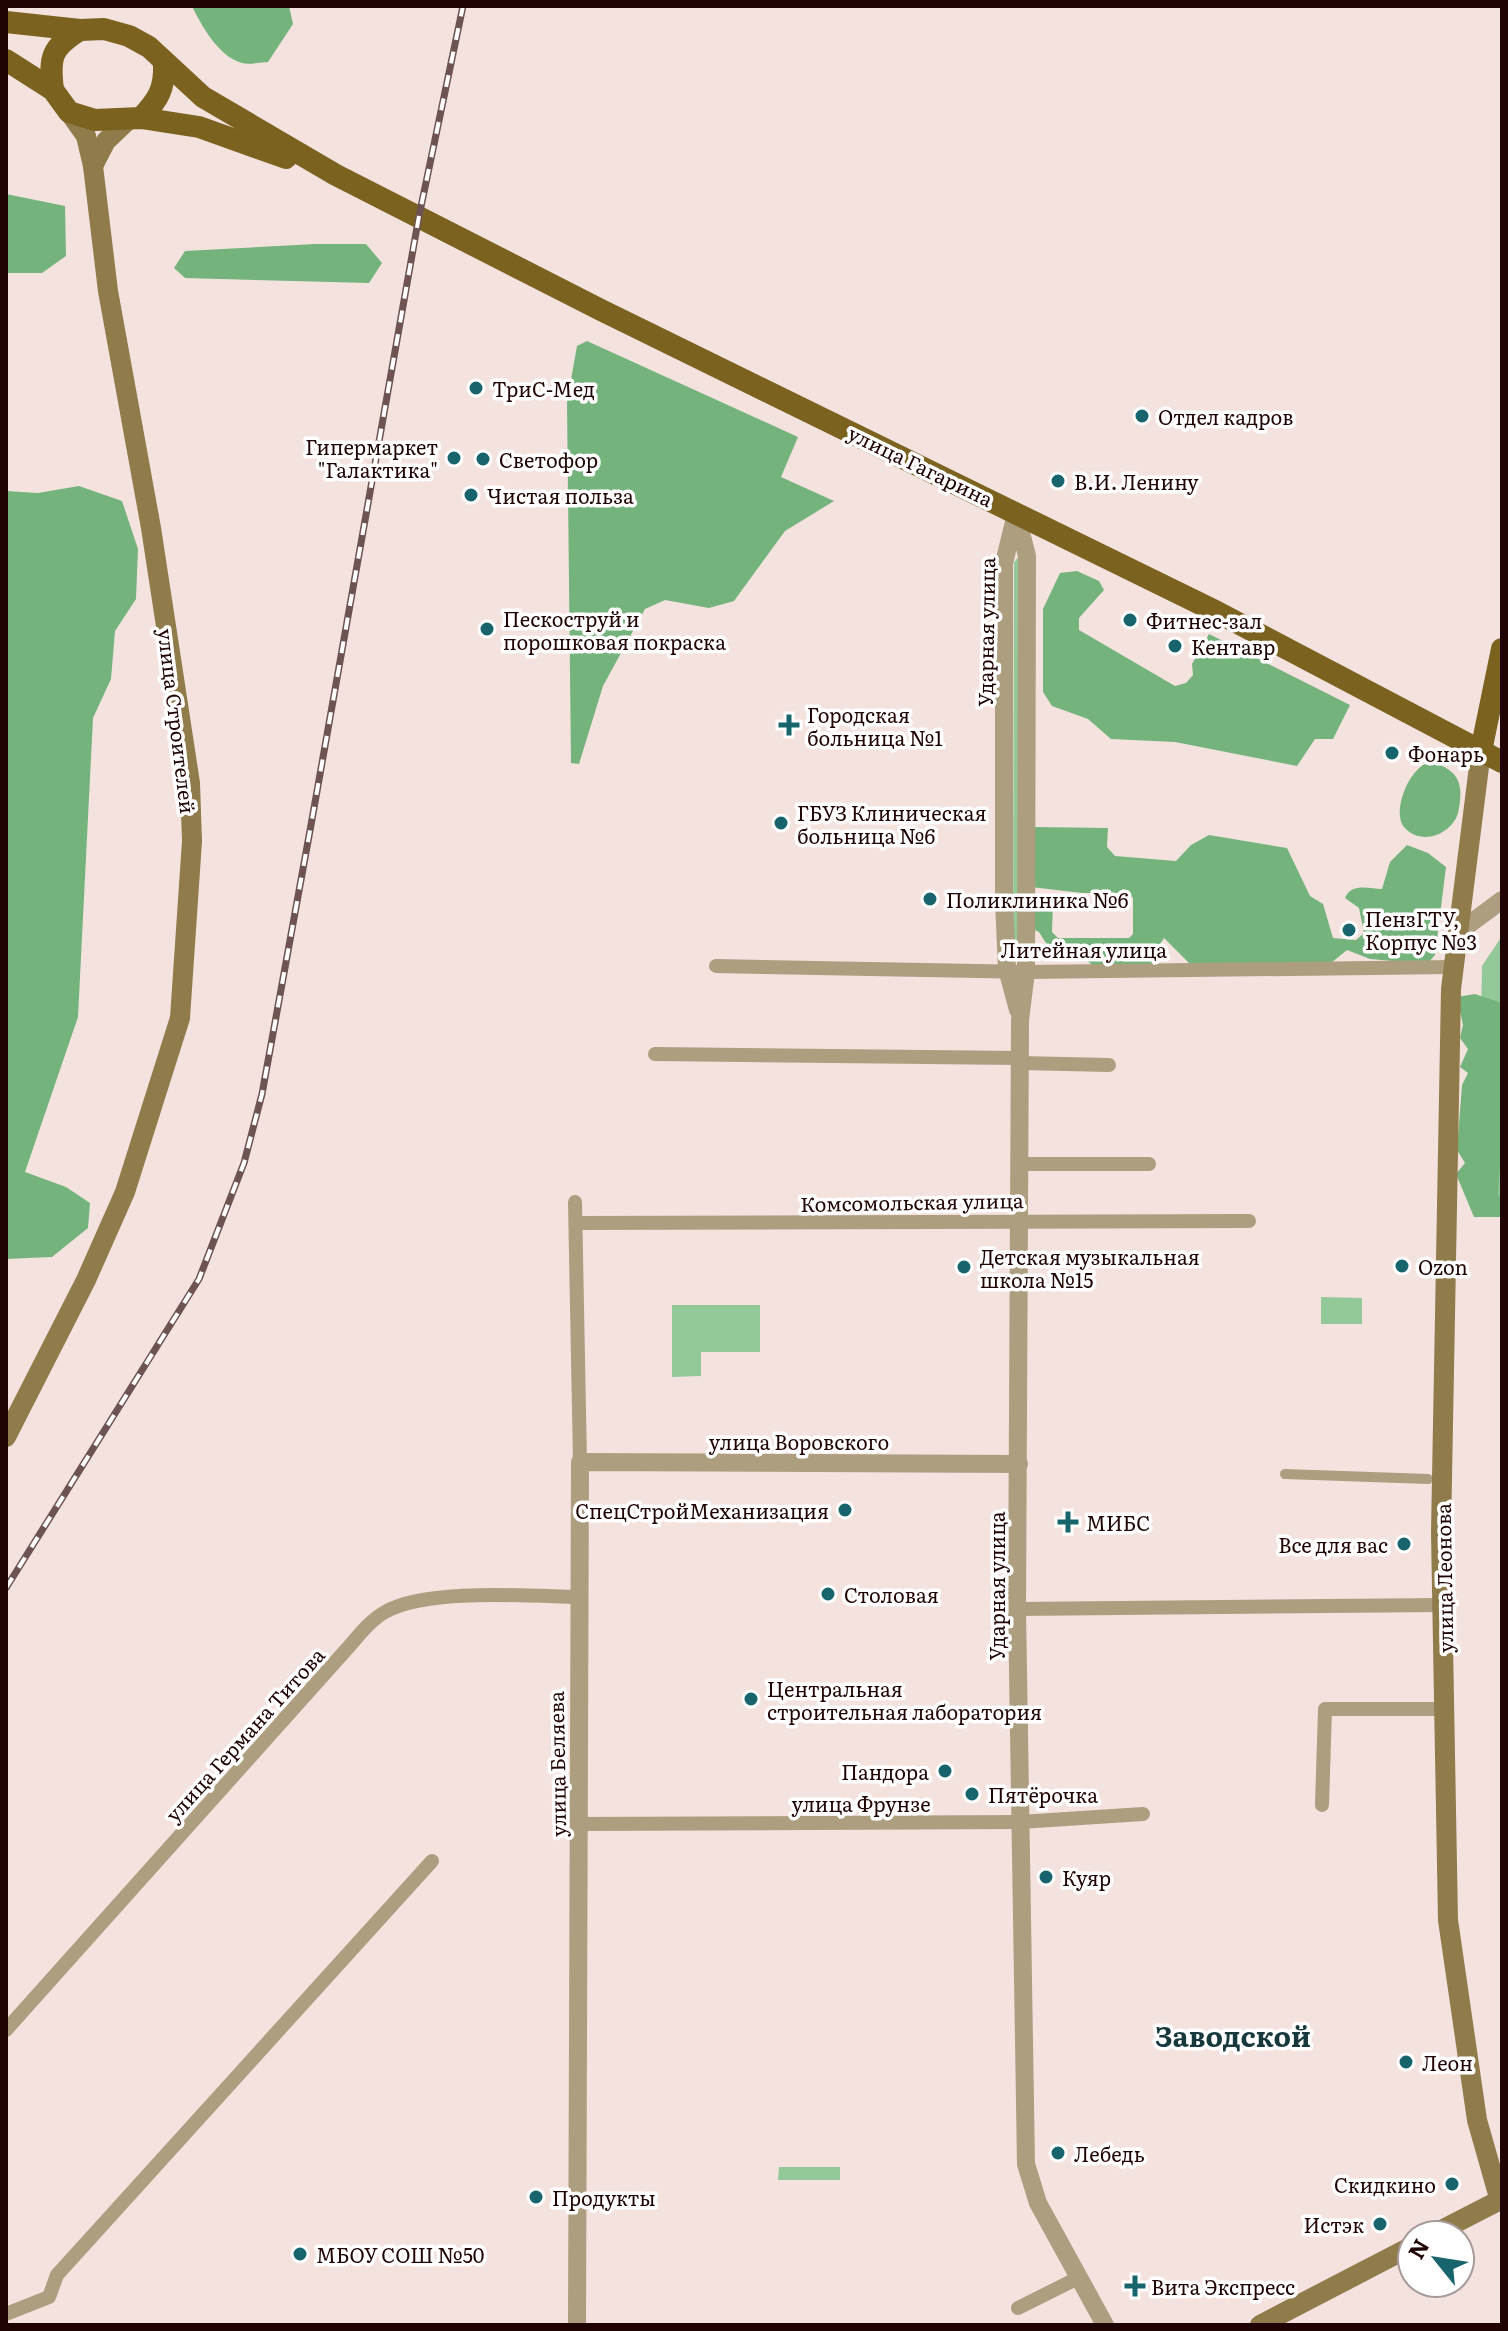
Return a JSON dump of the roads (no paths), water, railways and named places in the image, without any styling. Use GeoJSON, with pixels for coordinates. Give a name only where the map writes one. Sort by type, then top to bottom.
{"type":"FeatureCollection","features":[{"type":"Feature","properties":{"kind":"main road"},"geometry":{"type":"LineString","coordinates":[[6,22],[80,30],[104,29],[129,36],[149,47],[203,97],[336,175]]}},
{"type":"Feature","properties":{"kind":"main road"},"geometry":{"type":"LineString","coordinates":[[53,90],[49,63],[61,42],[80,30]]}},
{"type":"Feature","properties":{"kind":"main road"},"geometry":{"type":"LineString","coordinates":[[6,60],[53,90],[69,112],[95,120],[134,120],[199,127],[336,175]]}},
{"type":"Feature","properties":{"kind":"main road"},"geometry":{"type":"LineString","coordinates":[[93,166],[106,141],[157,102],[164,85],[164,64]]}},
{"type":"Feature","properties":{"kind":"main road","name":"улица Строителей"},"geometry":{"type":"LineString","coordinates":[[6,1437],[86,1280],[125,1192],[180,1018],[192,841],[190,783],[151,528],[108,291],[93,166],[86,136],[69,112]]}},
{"type":"Feature","properties":{"kind":"main road","name":"улица Гагарина"},"geometry":{"type":"LineString","coordinates":[[336,175],[601,310],[1217,612],[1502,762]]}},
{"type":"Feature","properties":{"kind":"main road"},"geometry":{"type":"LineString","coordinates":[[1481,751],[1502,649]]}},
{"type":"Feature","properties":{"kind":"main road","name":"улица Леонова"},"geometry":{"type":"LineString","coordinates":[[1481,751],[1452,967],[1443,1309],[1442,1605],[1448,1920],[1477,2120],[1501,2202]]}},
{"type":"Feature","properties":{"kind":"main road"},"geometry":{"type":"LineString","coordinates":[[1465,2219],[1501,2202]]}},
{"type":"Feature","properties":{"kind":"main road"},"geometry":{"type":"LineString","coordinates":[[1260,2325],[1396,2254]]}},
{"type":"Feature","properties":{"kind":"street","name":"Ударная улица"},"geometry":{"type":"LineString","coordinates":[[1016,513],[1016,545],[1027,572],[1017,970],[1020,1020],[1017,1609],[1026,2164],[1038,2203],[1105,2325]]}},
{"type":"Feature","properties":{"kind":"street"},"geometry":{"type":"LineString","coordinates":[[1455,940],[1502,900]]}},
{"type":"Feature","properties":{"kind":"street","name":"Литейная улица"},"geometry":{"type":"LineString","coordinates":[[716,966],[1017,970],[1452,967]]}},
{"type":"Feature","properties":{"kind":"street"},"geometry":{"type":"LineString","coordinates":[[655,1054],[1109,1065]]}},
{"type":"Feature","properties":{"kind":"street"},"geometry":{"type":"LineString","coordinates":[[1020,1164],[1149,1164]]}},
{"type":"Feature","properties":{"kind":"street","name":"улица Беляева"},"geometry":{"type":"LineString","coordinates":[[575,1202],[580,1462],[577,2325]]}},
{"type":"Feature","properties":{"kind":"street","name":"Комсомольская улица"},"geometry":{"type":"LineString","coordinates":[[576,1223],[1020,1219],[1249,1221]]}},
{"type":"Feature","properties":{"kind":"street","name":"улица Воровского"},"geometry":{"type":"LineString","coordinates":[[580,1462],[1019,1464]]}},
{"type":"Feature","properties":{"kind":"street"},"geometry":{"type":"LineString","coordinates":[[1285,1474],[1428,1479]]}},
{"type":"Feature","properties":{"kind":"street","name":"улица Германа Титова"},"geometry":{"type":"LineString","coordinates":[[6,2030],[354,1642],[387,1611],[438,1600],[578,1597]]}},
{"type":"Feature","properties":{"kind":"street"},"geometry":{"type":"LineString","coordinates":[[1017,1609],[1442,1605]]}},
{"type":"Feature","properties":{"kind":"street"},"geometry":{"type":"LineString","coordinates":[[1322,1805],[1325,1709],[1444,1709]]}},
{"type":"Feature","properties":{"kind":"street","name":"улица Фрунзе"},"geometry":{"type":"LineString","coordinates":[[580,1824],[1020,1822],[1143,1814]]}},
{"type":"Feature","properties":{"kind":"street"},"geometry":{"type":"LineString","coordinates":[[6,2314],[49,2297],[57,2275],[432,1861]]}},
{"type":"Feature","properties":{"kind":"street"},"geometry":{"type":"LineString","coordinates":[[1018,2308],[1080,2277]]}},
{"type":"Feature","properties":{"kind":"railway"},"geometry":{"type":"LineString","coordinates":[[6,1588],[199,1279],[244,1163],[262,1094],[419,216],[463,6]]}},
{"type":"Feature","properties":{"kind":"place","name":"ТриС-Мед"},"geometry":{"type":"Point","coordinates":[476,388]}},
{"type":"Feature","properties":{"kind":"place","name":"Отдел кадров"},"geometry":{"type":"Point","coordinates":[1142,416]}},
{"type":"Feature","properties":{"kind":"place","name":"Гипермаркет \"Галактика\""},"geometry":{"type":"Point","coordinates":[454,458]}},
{"type":"Feature","properties":{"kind":"place","name":"Светофор"},"geometry":{"type":"Point","coordinates":[483,459]}},
{"type":"Feature","properties":{"kind":"place","name":"В.И. Ленину"},"geometry":{"type":"Point","coordinates":[1058,481]}},
{"type":"Feature","properties":{"kind":"place","name":"Чистая польза"},"geometry":{"type":"Point","coordinates":[471,495]}},
{"type":"Feature","properties":{"kind":"place","name":"Фитнес-зал"},"geometry":{"type":"Point","coordinates":[1130,620]}},
{"type":"Feature","properties":{"kind":"place","name":"Пескоструй и порошковая покраска"},"geometry":{"type":"Point","coordinates":[487,629]}},
{"type":"Feature","properties":{"kind":"place","name":"Кентавр"},"geometry":{"type":"Point","coordinates":[1175,646]}},
{"type":"Feature","properties":{"kind":"place","name":"Городская больница №1"},"geometry":{"type":"Point","coordinates":[789,725]}},
{"type":"Feature","properties":{"kind":"place","name":"Фонарь"},"geometry":{"type":"Point","coordinates":[1392,753]}},
{"type":"Feature","properties":{"kind":"place","name":"ГБУЗ Клиническая больница №6"},"geometry":{"type":"Point","coordinates":[781,823]}},
{"type":"Feature","properties":{"kind":"place","name":"Поликлиника №6"},"geometry":{"type":"Point","coordinates":[930,899]}},
{"type":"Feature","properties":{"kind":"place","name":"ПензГТУ, Корпус №3"},"geometry":{"type":"Point","coordinates":[1349,930]}},
{"type":"Feature","properties":{"kind":"place","name":"Ozon"},"geometry":{"type":"Point","coordinates":[1402,1266]}},
{"type":"Feature","properties":{"kind":"place","name":"Детская музыкальная школа №15"},"geometry":{"type":"Point","coordinates":[964,1267]}},
{"type":"Feature","properties":{"kind":"place","name":"СпецСтройМеханизация"},"geometry":{"type":"Point","coordinates":[845,1510]}},
{"type":"Feature","properties":{"kind":"place","name":"МИБС"},"geometry":{"type":"Point","coordinates":[1068,1522]}},
{"type":"Feature","properties":{"kind":"place","name":"Все для вас"},"geometry":{"type":"Point","coordinates":[1404,1544]}},
{"type":"Feature","properties":{"kind":"place","name":"Столовая"},"geometry":{"type":"Point","coordinates":[828,1594]}},
{"type":"Feature","properties":{"kind":"place","name":"Центральная строительная лаборатория"},"geometry":{"type":"Point","coordinates":[751,1699]}},
{"type":"Feature","properties":{"kind":"place","name":"Пандора"},"geometry":{"type":"Point","coordinates":[945,1771]}},
{"type":"Feature","properties":{"kind":"place","name":"Пятёрочка"},"geometry":{"type":"Point","coordinates":[972,1794]}},
{"type":"Feature","properties":{"kind":"place","name":"Куяр"},"geometry":{"type":"Point","coordinates":[1046,1877]}},
{"type":"Feature","properties":{"kind":"place","name":"Леон"},"geometry":{"type":"Point","coordinates":[1406,2062]}},
{"type":"Feature","properties":{"kind":"place","name":"Лебедь"},"geometry":{"type":"Point","coordinates":[1058,2153]}},
{"type":"Feature","properties":{"kind":"place","name":"Скидкино"},"geometry":{"type":"Point","coordinates":[1452,2184]}},
{"type":"Feature","properties":{"kind":"place","name":"Продукты"},"geometry":{"type":"Point","coordinates":[536,2197]}},
{"type":"Feature","properties":{"kind":"place","name":"Истэк"},"geometry":{"type":"Point","coordinates":[1380,2224]}},
{"type":"Feature","properties":{"kind":"place","name":"МБОУ СОШ №50"},"geometry":{"type":"Point","coordinates":[300,2254]}},
{"type":"Feature","properties":{"kind":"place","name":"Вита Экспресс"},"geometry":{"type":"Point","coordinates":[1135,2286]}},
{"type":"Feature","properties":{"kind":"district","name":"Заводской"},"geometry":{"type":"Point","coordinates":[1233,2035]}}]}
